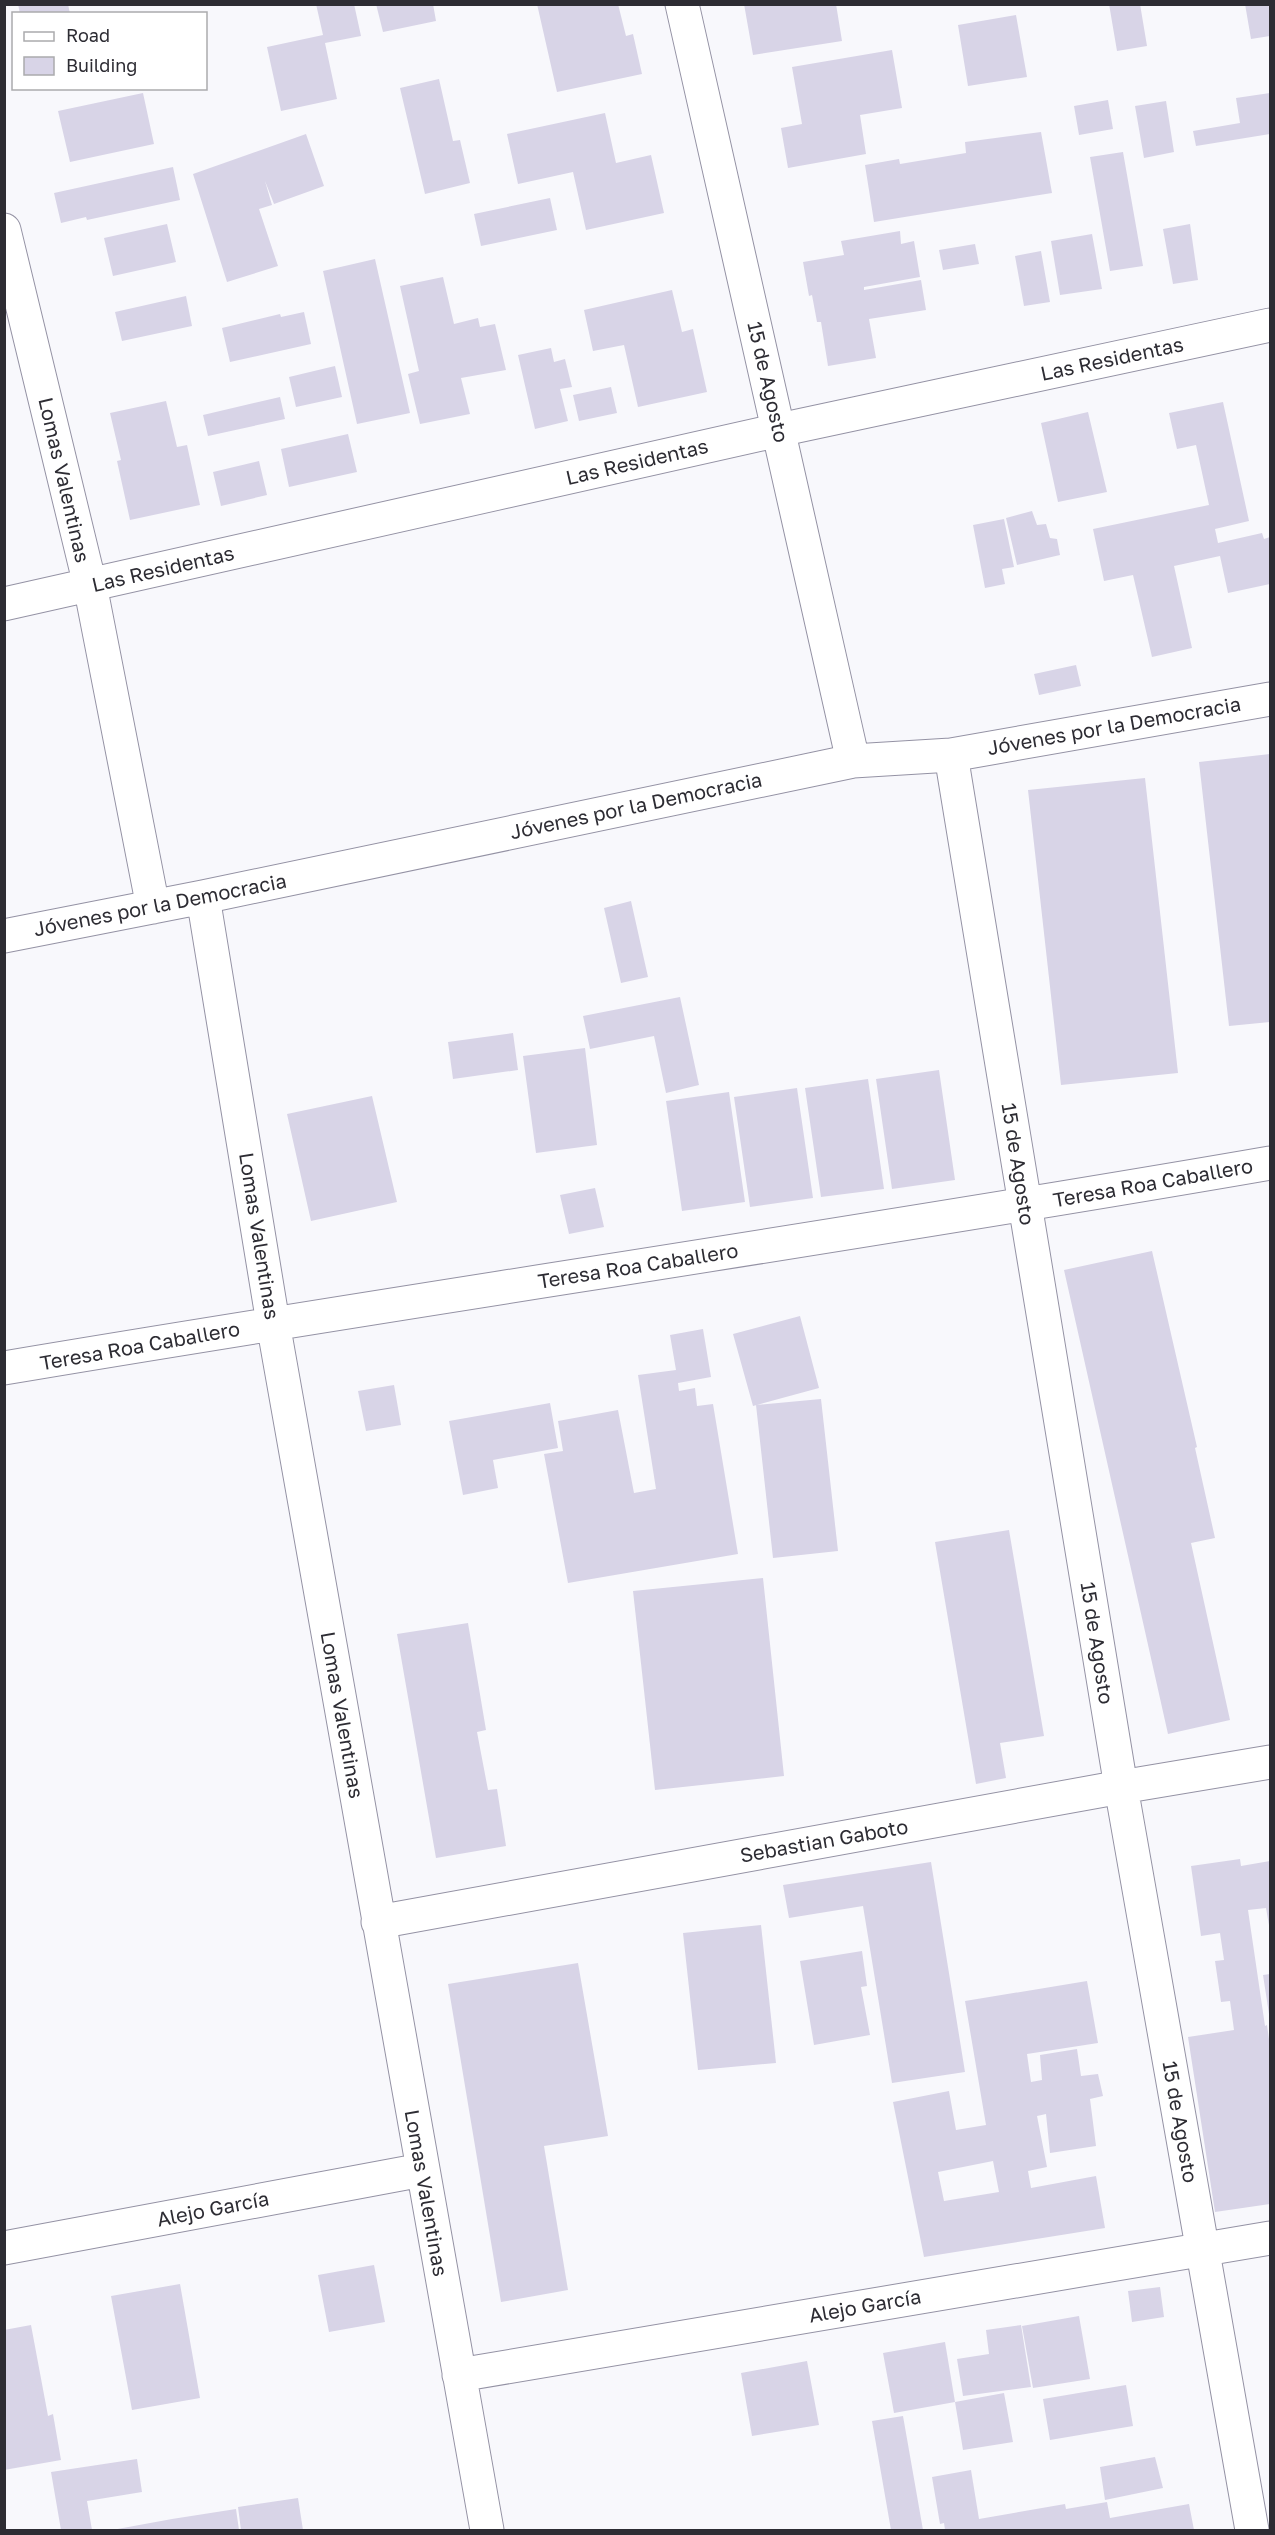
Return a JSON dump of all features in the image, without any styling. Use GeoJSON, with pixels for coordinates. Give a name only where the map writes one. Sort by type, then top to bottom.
{"type":"FeatureCollection","features":[{"type":"Feature","properties":{"kind":"street","name":"15 de Agosto"},"geometry":{"type":"LineString","coordinates":[[682,4],[852,761]]}},
{"type":"Feature","properties":{"kind":"street","name":"Lomas Valentinas"},"geometry":{"type":"LineString","coordinates":[[4,230],[90,585],[153,907]]}},
{"type":"Feature","properties":{"kind":"street","name":"Las Residentas"},"geometry":{"type":"LineString","coordinates":[[4,604],[779,430],[1270,325]]}},
{"type":"Feature","properties":{"kind":"street","name":"Jóvenes por la Democracia"},"geometry":{"type":"LineString","coordinates":[[4,936],[204,897],[852,761],[951,755],[1270,699]]}},
{"type":"Feature","properties":{"kind":"street","name":"15 de Agosto"},"geometry":{"type":"LineString","coordinates":[[951,755],[1121,1787],[1252,2530]]}},
{"type":"Feature","properties":{"kind":"street","name":"Lomas Valentinas"},"geometry":{"type":"LineString","coordinates":[[204,897],[273,1323],[487,2530]]}},
{"type":"Feature","properties":{"kind":"street","name":"Teresa Roa Caballero"},"geometry":{"type":"LineString","coordinates":[[4,1368],[273,1323],[1024,1206],[1270,1163]]}},
{"type":"Feature","properties":{"kind":"street","name":"Sebastian Gaboto"},"geometry":{"type":"LineString","coordinates":[[378,1923],[1121,1787],[1270,1762]]}},
{"type":"Feature","properties":{"kind":"street","name":"Alejo García"},"geometry":{"type":"LineString","coordinates":[[4,2248],[422,2170]]}},
{"type":"Feature","properties":{"kind":"street","name":"Alejo García"},"geometry":{"type":"LineString","coordinates":[[459,2375],[1270,2238]]}},
{"type":"Feature","properties":{"kind":"building"},"geometry":{"type":"Polygon","coordinates":[[[18,4],[68,4],[70,12],[20,12],[18,4]]]}},
{"type":"Feature","properties":{"kind":"building"},"geometry":{"type":"Polygon","coordinates":[[[316,4],[354,4],[361,36],[325,43],[337,99],[281,111],[267,47],[323,35],[316,4]]]}},
{"type":"Feature","properties":{"kind":"building"},"geometry":{"type":"Polygon","coordinates":[[[376,4],[433,4],[436,21],[383,32],[376,4]]]}},
{"type":"Feature","properties":{"kind":"building"},"geometry":{"type":"Polygon","coordinates":[[[537,4],[618,4],[626,36],[633,34],[642,74],[557,92],[537,4]]]}},
{"type":"Feature","properties":{"kind":"building"},"geometry":{"type":"Polygon","coordinates":[[[744,4],[836,4],[842,41],[753,55],[744,4]]]}},
{"type":"Feature","properties":{"kind":"building"},"geometry":{"type":"Polygon","coordinates":[[[1109,4],[1140,4],[1147,46],[1117,51],[1109,4]]]}},
{"type":"Feature","properties":{"kind":"building"},"geometry":{"type":"Polygon","coordinates":[[[1245,4],[1270,4],[1270,36],[1251,39],[1245,4]]]}},
{"type":"Feature","properties":{"kind":"building"},"geometry":{"type":"Polygon","coordinates":[[[1016,15],[1027,77],[968,86],[958,25],[1016,15]]]}},
{"type":"Feature","properties":{"kind":"building"},"geometry":{"type":"Polygon","coordinates":[[[892,50],[902,108],[860,115],[866,154],[788,168],[781,128],[802,124],[792,67],[892,50]]]}},
{"type":"Feature","properties":{"kind":"building"},"geometry":{"type":"Polygon","coordinates":[[[439,79],[453,141],[460,140],[470,183],[425,194],[400,88],[439,79]]]}},
{"type":"Feature","properties":{"kind":"building"},"geometry":{"type":"Polygon","coordinates":[[[143,93],[154,144],[70,162],[58,111],[143,93]]]}},
{"type":"Feature","properties":{"kind":"building"},"geometry":{"type":"Polygon","coordinates":[[[1270,93],[1270,134],[1196,146],[1193,131],[1240,123],[1236,98],[1270,93]]]}},
{"type":"Feature","properties":{"kind":"building"},"geometry":{"type":"Polygon","coordinates":[[[1108,100],[1113,129],[1079,135],[1074,106],[1108,100]]]}},
{"type":"Feature","properties":{"kind":"building"},"geometry":{"type":"Polygon","coordinates":[[[1166,101],[1174,152],[1144,158],[1135,106],[1166,101]]]}},
{"type":"Feature","properties":{"kind":"building"},"geometry":{"type":"Polygon","coordinates":[[[605,113],[616,163],[651,155],[664,213],[586,230],[573,172],[518,184],[507,134],[605,113]]]}},
{"type":"Feature","properties":{"kind":"building"},"geometry":{"type":"Polygon","coordinates":[[[1041,132],[1052,193],[874,222],[865,165],[899,159],[900,164],[966,153],[965,142],[1041,132]]]}},
{"type":"Feature","properties":{"kind":"building"},"geometry":{"type":"Polygon","coordinates":[[[306,134],[324,186],[274,204],[265,181],[272,205],[259,209],[278,266],[227,282],[193,174],[306,134]]]}},
{"type":"Feature","properties":{"kind":"building"},"geometry":{"type":"Polygon","coordinates":[[[1123,152],[1143,266],[1110,271],[1090,157],[1123,152]]]}},
{"type":"Feature","properties":{"kind":"building"},"geometry":{"type":"Polygon","coordinates":[[[173,167],[180,200],[87,220],[86,217],[61,223],[54,193],[173,167]]]}},
{"type":"Feature","properties":{"kind":"building"},"geometry":{"type":"Polygon","coordinates":[[[550,198],[557,230],[481,246],[474,214],[550,198]]]}},
{"type":"Feature","properties":{"kind":"building"},"geometry":{"type":"Polygon","coordinates":[[[167,224],[176,262],[113,276],[104,238],[167,224]]]}},
{"type":"Feature","properties":{"kind":"building"},"geometry":{"type":"Polygon","coordinates":[[[1190,224],[1198,280],[1173,284],[1163,229],[1190,224]]]}},
{"type":"Feature","properties":{"kind":"building"},"geometry":{"type":"Polygon","coordinates":[[[900,231],[901,244],[914,241],[920,277],[864,287],[864,290],[921,280],[926,310],[869,319],[876,358],[828,366],[821,322],[817,322],[812,295],[809,296],[803,262],[844,255],[841,241],[900,231]]]}},
{"type":"Feature","properties":{"kind":"building"},"geometry":{"type":"Polygon","coordinates":[[[1092,234],[1102,289],[1060,295],[1051,241],[1092,234]]]}},
{"type":"Feature","properties":{"kind":"building"},"geometry":{"type":"Polygon","coordinates":[[[975,244],[979,264],[943,270],[939,250],[975,244]]]}},
{"type":"Feature","properties":{"kind":"building"},"geometry":{"type":"Polygon","coordinates":[[[1041,251],[1050,302],[1024,306],[1015,256],[1041,251]]]}},
{"type":"Feature","properties":{"kind":"building"},"geometry":{"type":"Polygon","coordinates":[[[375,259],[410,413],[357,424],[323,271],[375,259]]]}},
{"type":"Feature","properties":{"kind":"building"},"geometry":{"type":"Polygon","coordinates":[[[443,277],[454,324],[478,318],[480,327],[495,324],[506,370],[461,378],[470,414],[420,424],[408,374],[419,371],[400,286],[443,277]]]}},
{"type":"Feature","properties":{"kind":"building"},"geometry":{"type":"Polygon","coordinates":[[[672,290],[682,332],[693,329],[707,392],[638,407],[624,345],[593,351],[584,310],[672,290]]]}},
{"type":"Feature","properties":{"kind":"building"},"geometry":{"type":"Polygon","coordinates":[[[186,296],[192,326],[122,341],[115,312],[186,296]]]}},
{"type":"Feature","properties":{"kind":"building"},"geometry":{"type":"Polygon","coordinates":[[[304,312],[311,344],[230,362],[222,328],[280,314],[281,317],[304,312]]]}},
{"type":"Feature","properties":{"kind":"building"},"geometry":{"type":"Polygon","coordinates":[[[551,348],[554,362],[565,359],[572,387],[560,389],[568,421],[535,429],[518,355],[551,348]]]}},
{"type":"Feature","properties":{"kind":"building"},"geometry":{"type":"Polygon","coordinates":[[[335,366],[342,397],[296,407],[289,377],[335,366]]]}},
{"type":"Feature","properties":{"kind":"building"},"geometry":{"type":"Polygon","coordinates":[[[611,387],[617,413],[579,421],[573,395],[611,387]]]}},
{"type":"Feature","properties":{"kind":"building"},"geometry":{"type":"Polygon","coordinates":[[[280,397],[285,419],[208,436],[203,415],[280,397]]]}},
{"type":"Feature","properties":{"kind":"building"},"geometry":{"type":"Polygon","coordinates":[[[166,401],[177,447],[187,445],[200,505],[130,520],[117,461],[121,460],[110,413],[166,401]]]}},
{"type":"Feature","properties":{"kind":"building"},"geometry":{"type":"Polygon","coordinates":[[[1223,402],[1249,521],[1215,529],[1218,543],[1262,533],[1264,539],[1270,537],[1270,584],[1228,593],[1220,556],[1174,566],[1192,648],[1152,657],[1133,575],[1104,581],[1093,529],[1209,505],[1196,445],[1177,449],[1169,413],[1223,402]]]}},
{"type":"Feature","properties":{"kind":"building"},"geometry":{"type":"Polygon","coordinates":[[[1088,412],[1107,492],[1058,502],[1041,423],[1088,412]]]}},
{"type":"Feature","properties":{"kind":"building"},"geometry":{"type":"Polygon","coordinates":[[[348,434],[357,472],[289,487],[281,449],[348,434]]]}},
{"type":"Feature","properties":{"kind":"building"},"geometry":{"type":"Polygon","coordinates":[[[259,461],[267,495],[221,506],[213,472],[259,461]]]}},
{"type":"Feature","properties":{"kind":"building"},"geometry":{"type":"Polygon","coordinates":[[[1032,511],[1037,525],[1046,524],[1050,538],[1057,539],[1060,555],[1017,565],[1006,518],[1032,511]]]}},
{"type":"Feature","properties":{"kind":"building"},"geometry":{"type":"Polygon","coordinates":[[[1004,519],[1014,567],[1002,569],[1005,584],[985,588],[973,525],[1004,519]]]}},
{"type":"Feature","properties":{"kind":"building"},"geometry":{"type":"Polygon","coordinates":[[[1076,665],[1081,686],[1039,695],[1034,674],[1076,665]]]}},
{"type":"Feature","properties":{"kind":"building"},"geometry":{"type":"Polygon","coordinates":[[[1270,754],[1270,1022],[1229,1026],[1199,762],[1270,754]]]}},
{"type":"Feature","properties":{"kind":"building"},"geometry":{"type":"Polygon","coordinates":[[[1145,778],[1178,1073],[1061,1085],[1028,790],[1145,778]]]}},
{"type":"Feature","properties":{"kind":"building"},"geometry":{"type":"Polygon","coordinates":[[[631,901],[648,977],[621,983],[604,908],[631,901]]]}},
{"type":"Feature","properties":{"kind":"building"},"geometry":{"type":"Polygon","coordinates":[[[680,997],[699,1085],[666,1093],[654,1036],[590,1049],[583,1016],[680,997]]]}},
{"type":"Feature","properties":{"kind":"building"},"geometry":{"type":"Polygon","coordinates":[[[513,1033],[518,1070],[453,1079],[448,1042],[513,1033]]]}},
{"type":"Feature","properties":{"kind":"building"},"geometry":{"type":"Polygon","coordinates":[[[585,1048],[597,1145],[536,1153],[523,1056],[585,1048]]]}},
{"type":"Feature","properties":{"kind":"building"},"geometry":{"type":"Polygon","coordinates":[[[939,1070],[955,1180],[892,1189],[876,1079],[939,1070]]]}},
{"type":"Feature","properties":{"kind":"building"},"geometry":{"type":"Polygon","coordinates":[[[868,1079],[884,1189],[821,1197],[805,1088],[868,1079]]]}},
{"type":"Feature","properties":{"kind":"building"},"geometry":{"type":"Polygon","coordinates":[[[797,1088],[813,1198],[750,1207],[734,1097],[797,1088]]]}},
{"type":"Feature","properties":{"kind":"building"},"geometry":{"type":"Polygon","coordinates":[[[729,1092],[745,1202],[682,1211],[666,1101],[729,1092]]]}},
{"type":"Feature","properties":{"kind":"building"},"geometry":{"type":"Polygon","coordinates":[[[372,1096],[397,1202],[311,1221],[287,1114],[372,1096]]]}},
{"type":"Feature","properties":{"kind":"building"},"geometry":{"type":"Polygon","coordinates":[[[595,1188],[604,1227],[569,1234],[560,1195],[595,1188]]]}},
{"type":"Feature","properties":{"kind":"building"},"geometry":{"type":"Polygon","coordinates":[[[1152,1251],[1197,1447],[1195,1448],[1215,1538],[1191,1543],[1230,1720],[1168,1734],[1064,1270],[1152,1251]]]}},
{"type":"Feature","properties":{"kind":"building"},"geometry":{"type":"Polygon","coordinates":[[[800,1316],[819,1388],[753,1406],[733,1334],[800,1316]]]}},
{"type":"Feature","properties":{"kind":"building"},"geometry":{"type":"Polygon","coordinates":[[[703,1329],[711,1377],[678,1383],[679,1391],[695,1388],[697,1406],[713,1404],[738,1554],[568,1583],[544,1454],[563,1451],[558,1421],[618,1410],[634,1493],[656,1489],[638,1375],[676,1370],[670,1335],[703,1329]]]}},
{"type":"Feature","properties":{"kind":"building"},"geometry":{"type":"Polygon","coordinates":[[[394,1385],[401,1425],[366,1431],[358,1391],[394,1385]]]}},
{"type":"Feature","properties":{"kind":"building"},"geometry":{"type":"Polygon","coordinates":[[[821,1399],[838,1551],[773,1558],[756,1405],[821,1399]]]}},
{"type":"Feature","properties":{"kind":"building"},"geometry":{"type":"Polygon","coordinates":[[[550,1403],[558,1448],[493,1460],[498,1488],[463,1495],[449,1421],[550,1403]]]}},
{"type":"Feature","properties":{"kind":"building"},"geometry":{"type":"Polygon","coordinates":[[[1009,1530],[1044,1736],[1000,1743],[1006,1778],[976,1784],[935,1542],[1009,1530]]]}},
{"type":"Feature","properties":{"kind":"building"},"geometry":{"type":"Polygon","coordinates":[[[763,1578],[784,1776],[655,1790],[633,1591],[763,1578]]]}},
{"type":"Feature","properties":{"kind":"building"},"geometry":{"type":"Polygon","coordinates":[[[468,1623],[486,1730],[477,1732],[488,1790],[497,1789],[506,1846],[436,1858],[397,1634],[468,1623]]]}},
{"type":"Feature","properties":{"kind":"building"},"geometry":{"type":"Polygon","coordinates":[[[1240,1859],[1241,1866],[1270,1861],[1270,1931],[1266,1908],[1248,1910],[1270,2046],[1270,2204],[1215,2212],[1188,2037],[1234,2030],[1230,2001],[1221,2002],[1215,1961],[1224,1960],[1220,1933],[1201,1936],[1191,1866],[1240,1859]]]}},
{"type":"Feature","properties":{"kind":"building"},"geometry":{"type":"Polygon","coordinates":[[[931,1862],[965,2072],[892,2083],[863,1906],[789,1918],[783,1885],[931,1862]]]}},
{"type":"Feature","properties":{"kind":"building"},"geometry":{"type":"Polygon","coordinates":[[[761,1925],[776,2063],[698,2070],[683,1933],[761,1925]]]}},
{"type":"Feature","properties":{"kind":"building"},"geometry":{"type":"Polygon","coordinates":[[[862,1951],[867,1986],[861,1987],[870,2035],[814,2045],[800,1961],[862,1951]]]}},
{"type":"Feature","properties":{"kind":"building"},"geometry":{"type":"Polygon","coordinates":[[[578,1963],[608,2136],[544,2146],[568,2290],[501,2302],[448,1984],[578,1963]]]}},
{"type":"Feature","properties":{"kind":"building"},"geometry":{"type":"Polygon","coordinates":[[[1270,1974],[1270,2014],[1269,2014],[1263,1975],[1270,1974]]]}},
{"type":"Feature","properties":{"kind":"building"},"geometry":{"type":"Polygon","coordinates":[[[1087,1981],[1098,2043],[1027,2054],[1031,2082],[1042,2080],[1040,2055],[1077,2049],[1081,2076],[1098,2074],[1103,2096],[1090,2099],[1096,2146],[1050,2153],[1046,2114],[1037,2116],[1047,2167],[1028,2171],[1031,2188],[1096,2176],[1105,2228],[924,2257],[893,2102],[949,2091],[956,2130],[986,2125],[965,2001],[1087,1981]],[[993,2161],[938,2172],[944,2201],[999,2192],[993,2161]]]}},
{"type":"Feature","properties":{"kind":"building"},"geometry":{"type":"Polygon","coordinates":[[[374,2265],[385,2322],[329,2332],[318,2275],[374,2265]]]}},
{"type":"Feature","properties":{"kind":"building"},"geometry":{"type":"Polygon","coordinates":[[[180,2284],[200,2398],[132,2410],[111,2296],[180,2284]]]}},
{"type":"Feature","properties":{"kind":"building"},"geometry":{"type":"Polygon","coordinates":[[[1160,2287],[1164,2317],[1132,2322],[1128,2291],[1160,2287]]]}},
{"type":"Feature","properties":{"kind":"building"},"geometry":{"type":"Polygon","coordinates":[[[1079,2316],[1090,2379],[1033,2388],[1022,2326],[1079,2316]]]}},
{"type":"Feature","properties":{"kind":"building"},"geometry":{"type":"Polygon","coordinates":[[[31,2325],[48,2416],[53,2414],[61,2460],[4,2470],[4,2330],[31,2325]]]}},
{"type":"Feature","properties":{"kind":"building"},"geometry":{"type":"Polygon","coordinates":[[[1021,2325],[1031,2387],[963,2396],[957,2359],[989,2354],[986,2330],[1021,2325]]]}},
{"type":"Feature","properties":{"kind":"building"},"geometry":{"type":"Polygon","coordinates":[[[945,2342],[955,2402],[894,2413],[883,2353],[945,2342]]]}},
{"type":"Feature","properties":{"kind":"building"},"geometry":{"type":"Polygon","coordinates":[[[807,2361],[819,2425],[752,2436],[741,2373],[807,2361]]]}},
{"type":"Feature","properties":{"kind":"building"},"geometry":{"type":"Polygon","coordinates":[[[1126,2385],[1133,2426],[1050,2440],[1043,2399],[1126,2385]]]}},
{"type":"Feature","properties":{"kind":"building"},"geometry":{"type":"Polygon","coordinates":[[[1004,2393],[1013,2442],[963,2450],[955,2402],[1004,2393]]]}},
{"type":"Feature","properties":{"kind":"building"},"geometry":{"type":"Polygon","coordinates":[[[903,2416],[923,2530],[891,2530],[872,2421],[903,2416]]]}},
{"type":"Feature","properties":{"kind":"building"},"geometry":{"type":"Polygon","coordinates":[[[1155,2457],[1163,2488],[1105,2500],[1100,2467],[1155,2457]]]}},
{"type":"Feature","properties":{"kind":"building"},"geometry":{"type":"Polygon","coordinates":[[[137,2459],[142,2492],[87,2501],[92,2530],[61,2530],[51,2472],[137,2459]]]}},
{"type":"Feature","properties":{"kind":"building"},"geometry":{"type":"Polygon","coordinates":[[[971,2470],[979,2519],[1065,2504],[1066,2509],[1107,2502],[1110,2518],[1189,2504],[1194,2530],[945,2530],[944,2523],[940,2524],[932,2477],[971,2470]]]}},
{"type":"Feature","properties":{"kind":"building"},"geometry":{"type":"Polygon","coordinates":[[[298,2498],[303,2530],[241,2530],[238,2507],[298,2498]]]}},
{"type":"Feature","properties":{"kind":"building"},"geometry":{"type":"Polygon","coordinates":[[[236,2509],[239,2530],[112,2530],[172,2519],[236,2509]]]}}]}
